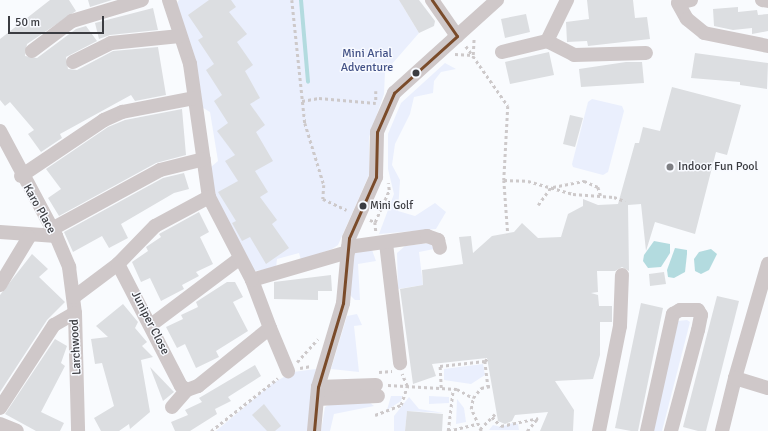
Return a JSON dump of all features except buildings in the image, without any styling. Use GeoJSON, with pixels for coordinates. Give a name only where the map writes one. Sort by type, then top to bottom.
{"type":"FeatureCollection","features":[{"type":"Feature","properties":{"kind":"lane"},"geometry":{"type":"LineString","coordinates":[[32,51],[72,20],[142,0]]}},
{"type":"Feature","properties":{"kind":"lane"},"geometry":{"type":"LineString","coordinates":[[169,0],[190,64],[209,197],[239,259],[252,280],[288,371]]}},
{"type":"Feature","properties":{"kind":"lane"},"geometry":{"type":"LineString","coordinates":[[432,0],[461,40]]}},
{"type":"Feature","properties":{"kind":"lane"},"geometry":{"type":"LineString","coordinates":[[314,431],[318,393],[343,303],[348,249],[358,215],[376,177],[377,132],[394,93],[461,40],[497,0]]}},
{"type":"Feature","properties":{"kind":"lane"},"geometry":{"type":"LineString","coordinates":[[547,41],[567,0]]}},
{"type":"Feature","properties":{"kind":"lane"},"geometry":{"type":"LineString","coordinates":[[762,0],[768,1]]}},
{"type":"Feature","properties":{"kind":"lane"},"geometry":{"type":"LineString","coordinates":[[682,1],[687,19],[704,34],[768,46]]}},
{"type":"Feature","properties":{"kind":"lane"},"geometry":{"type":"LineString","coordinates":[[74,62],[111,44],[180,36]]}},
{"type":"Feature","properties":{"kind":"lane"},"geometry":{"type":"LineString","coordinates":[[502,52],[547,41],[574,55],[646,53]]}},
{"type":"Feature","properties":{"kind":"lane"},"geometry":{"type":"LineString","coordinates":[[21,176],[104,120],[122,112],[194,98]]}},
{"type":"Feature","properties":{"kind":"lane","name":"Karo Place"},"geometry":{"type":"LineString","coordinates":[[0,131],[21,176],[54,233],[29,236],[0,232]]}},
{"type":"Feature","properties":{"kind":"lane"},"geometry":{"type":"LineString","coordinates":[[75,313],[70,267],[54,233],[160,170],[204,159]]}},
{"type":"Feature","properties":{"kind":"lane"},"geometry":{"type":"LineString","coordinates":[[74,297],[118,264],[155,226],[209,197]]}},
{"type":"Feature","properties":{"kind":"lane"},"geometry":{"type":"LineString","coordinates":[[0,285],[29,236]]}},
{"type":"Feature","properties":{"kind":"lane"},"geometry":{"type":"LineString","coordinates":[[252,280],[348,249],[433,237],[440,248]]}},
{"type":"Feature","properties":{"kind":"lane"},"geometry":{"type":"LineString","coordinates":[[386,243],[400,362]]}},
{"type":"Feature","properties":{"kind":"lane"},"geometry":{"type":"LineString","coordinates":[[151,325],[239,259]]}},
{"type":"Feature","properties":{"kind":"lane","name":"Juniper Close"},"geometry":{"type":"LineString","coordinates":[[118,264],[151,325],[181,386],[187,390]]}},
{"type":"Feature","properties":{"kind":"lane"},"geometry":{"type":"LineString","coordinates":[[722,431],[735,378],[768,264]]}},
{"type":"Feature","properties":{"kind":"lane"},"geometry":{"type":"LineString","coordinates":[[599,431],[620,326],[622,275]]}},
{"type":"Feature","properties":{"kind":"lane"},"geometry":{"type":"LineString","coordinates":[[648,431],[672,314],[680,310],[698,310],[701,315],[698,330],[671,431]]}},
{"type":"Feature","properties":{"kind":"lane","name":"Larchwood"},"geometry":{"type":"LineString","coordinates":[[0,408],[54,325],[75,313],[78,431]]}},
{"type":"Feature","properties":{"kind":"lane"},"geometry":{"type":"LineString","coordinates":[[172,407],[187,390],[198,386],[270,328]]}},
{"type":"Feature","properties":{"kind":"lane"},"geometry":{"type":"LineString","coordinates":[[735,378],[768,388]]}},
{"type":"Feature","properties":{"kind":"lane"},"geometry":{"type":"LineString","coordinates":[[318,393],[377,390]]}},
{"type":"Feature","properties":{"kind":"lane"},"geometry":{"type":"LineString","coordinates":[[0,424],[17,431]]}},
{"type":"Feature","properties":{"kind":"path"},"geometry":{"type":"LineString","coordinates":[[292,0],[301,101],[315,163],[324,185],[323,198],[358,215]]}},
{"type":"Feature","properties":{"kind":"path"},"geometry":{"type":"LineString","coordinates":[[448,57],[461,40],[474,36]]}},
{"type":"Feature","properties":{"kind":"path"},"geometry":{"type":"LineString","coordinates":[[461,40],[508,106],[504,180],[508,234]]}},
{"type":"Feature","properties":{"kind":"path"},"geometry":{"type":"LineString","coordinates":[[301,101],[319,98],[376,103],[376,91]]}},
{"type":"Feature","properties":{"kind":"path"},"geometry":{"type":"LineString","coordinates":[[375,222],[389,190],[387,178]]}},
{"type":"Feature","properties":{"kind":"path"},"geometry":{"type":"LineString","coordinates":[[504,180],[552,187],[573,194],[601,196],[625,201]]}},
{"type":"Feature","properties":{"kind":"path"},"geometry":{"type":"LineString","coordinates":[[538,205],[552,187],[584,181],[598,187],[601,196]]}},
{"type":"Feature","properties":{"kind":"path"},"geometry":{"type":"LineString","coordinates":[[441,388],[440,366],[485,361],[488,358]]}},
{"type":"Feature","properties":{"kind":"path"},"geometry":{"type":"LineString","coordinates":[[473,398],[481,388],[489,387],[485,361]]}},
{"type":"Feature","properties":{"kind":"path"},"geometry":{"type":"LineString","coordinates":[[211,431],[288,371]]}},
{"type":"Feature","properties":{"kind":"path"},"geometry":{"type":"LineString","coordinates":[[377,390],[441,388],[465,391],[473,398],[476,424],[480,430],[495,414]]}},
{"type":"Feature","properties":{"kind":"path"},"geometry":{"type":"LineString","coordinates":[[453,389],[448,431],[476,424]]}},
{"type":"Feature","properties":{"kind":"path"},"geometry":{"type":"LineString","coordinates":[[492,417],[501,426],[538,418],[527,431]]}},
{"type":"Feature","properties":{"kind":"green space","name":"Mini Arial Adventure"},"geometry":{"type":"Polygon","coordinates":[[[179,0],[403,0],[402,5],[419,33],[385,72],[384,94],[369,137],[369,175],[338,245],[332,249],[301,260],[299,253],[277,259],[276,268],[254,271],[216,208],[211,167],[218,161],[210,112],[200,106],[177,3],[179,0]]]}},
{"type":"Feature","properties":{"kind":"green space"},"geometry":{"type":"Polygon","coordinates":[[[445,63],[456,69],[441,72],[434,81],[433,93],[414,97],[410,114],[395,144],[392,165],[400,180],[398,211],[415,216],[435,203],[446,212],[436,229],[379,234],[394,194],[388,169],[388,134],[401,103],[445,63]]]}},
{"type":"Feature","properties":{"kind":"green space"},"geometry":{"type":"Polygon","coordinates":[[[592,99],[622,106],[624,111],[608,172],[603,175],[573,167],[572,164],[588,102],[592,99]]]}},
{"type":"Feature","properties":{"kind":"green space"},"geometry":{"type":"Polygon","coordinates":[[[430,243],[434,249],[419,252],[423,285],[398,289],[397,253],[405,246],[430,243]]]}},
{"type":"Feature","properties":{"kind":"green space"},"geometry":{"type":"Polygon","coordinates":[[[372,250],[376,261],[358,264],[360,300],[355,300],[350,295],[351,260],[355,253],[372,250]]]}},
{"type":"Feature","properties":{"kind":"green space"},"geometry":{"type":"Polygon","coordinates":[[[357,314],[362,325],[354,326],[359,372],[331,369],[347,316],[357,314]]]}},
{"type":"Feature","properties":{"kind":"green space"},"geometry":{"type":"Polygon","coordinates":[[[687,320],[690,322],[662,431],[653,431],[678,321],[687,320]]]}},
{"type":"Feature","properties":{"kind":"green space"},"geometry":{"type":"Polygon","coordinates":[[[483,364],[485,375],[471,384],[444,380],[444,369],[483,364]]]}},
{"type":"Feature","properties":{"kind":"green space"},"geometry":{"type":"Polygon","coordinates":[[[316,369],[309,431],[216,431],[273,383],[293,372],[316,369]]]}},
{"type":"Feature","properties":{"kind":"green space"},"geometry":{"type":"Polygon","coordinates":[[[391,396],[402,396],[401,401],[387,410],[391,396]]]}},
{"type":"Feature","properties":{"kind":"green space"},"geometry":{"type":"Polygon","coordinates":[[[429,396],[449,397],[449,403],[429,404],[429,396]]]}},
{"type":"Feature","properties":{"kind":"green space"},"geometry":{"type":"Polygon","coordinates":[[[409,397],[419,409],[444,413],[407,411],[405,431],[394,431],[394,416],[409,397]]]}},
{"type":"Feature","properties":{"kind":"green space"},"geometry":{"type":"Polygon","coordinates":[[[457,399],[464,408],[466,422],[456,424],[457,399]]]}},
{"type":"Feature","properties":{"kind":"green space"},"geometry":{"type":"Polygon","coordinates":[[[334,402],[369,402],[374,406],[334,414],[330,431],[321,431],[325,407],[334,402]]]}},
{"type":"Feature","properties":{"kind":"green space"},"geometry":{"type":"Polygon","coordinates":[[[513,423],[518,424],[519,430],[489,430],[493,425],[501,427],[513,423]]]}},
{"type":"Feature","properties":{"kind":"water"},"geometry":{"type":"Polygon","coordinates":[[[654,241],[670,244],[670,253],[661,267],[648,268],[643,261],[644,255],[654,241]]]}},
{"type":"Feature","properties":{"kind":"water"},"geometry":{"type":"Polygon","coordinates":[[[675,248],[687,250],[687,254],[685,272],[674,278],[668,277],[667,270],[675,248]]]}},
{"type":"Feature","properties":{"kind":"water"},"geometry":{"type":"Polygon","coordinates":[[[711,249],[717,254],[709,270],[701,274],[695,271],[694,259],[699,252],[711,249]]]}},
{"type":"Feature","properties":{"kind":"waterway"},"geometry":{"type":"LineString","coordinates":[[301,0],[308,82]]}},
{"type":"Feature","properties":{"kind":"transit line"},"geometry":{"type":"LineString","coordinates":[[314,431],[318,387],[343,303],[349,238],[376,177],[377,132],[394,93],[457,36],[432,0]]}},
{"type":"Feature","properties":{"kind":"place","name":"Indoor Fun Pool"},"geometry":{"type":"Point","coordinates":[670,167]}},
{"type":"Feature","properties":{"kind":"place","name":"Mini Golf"},"geometry":{"type":"Point","coordinates":[363,206]}}]}
